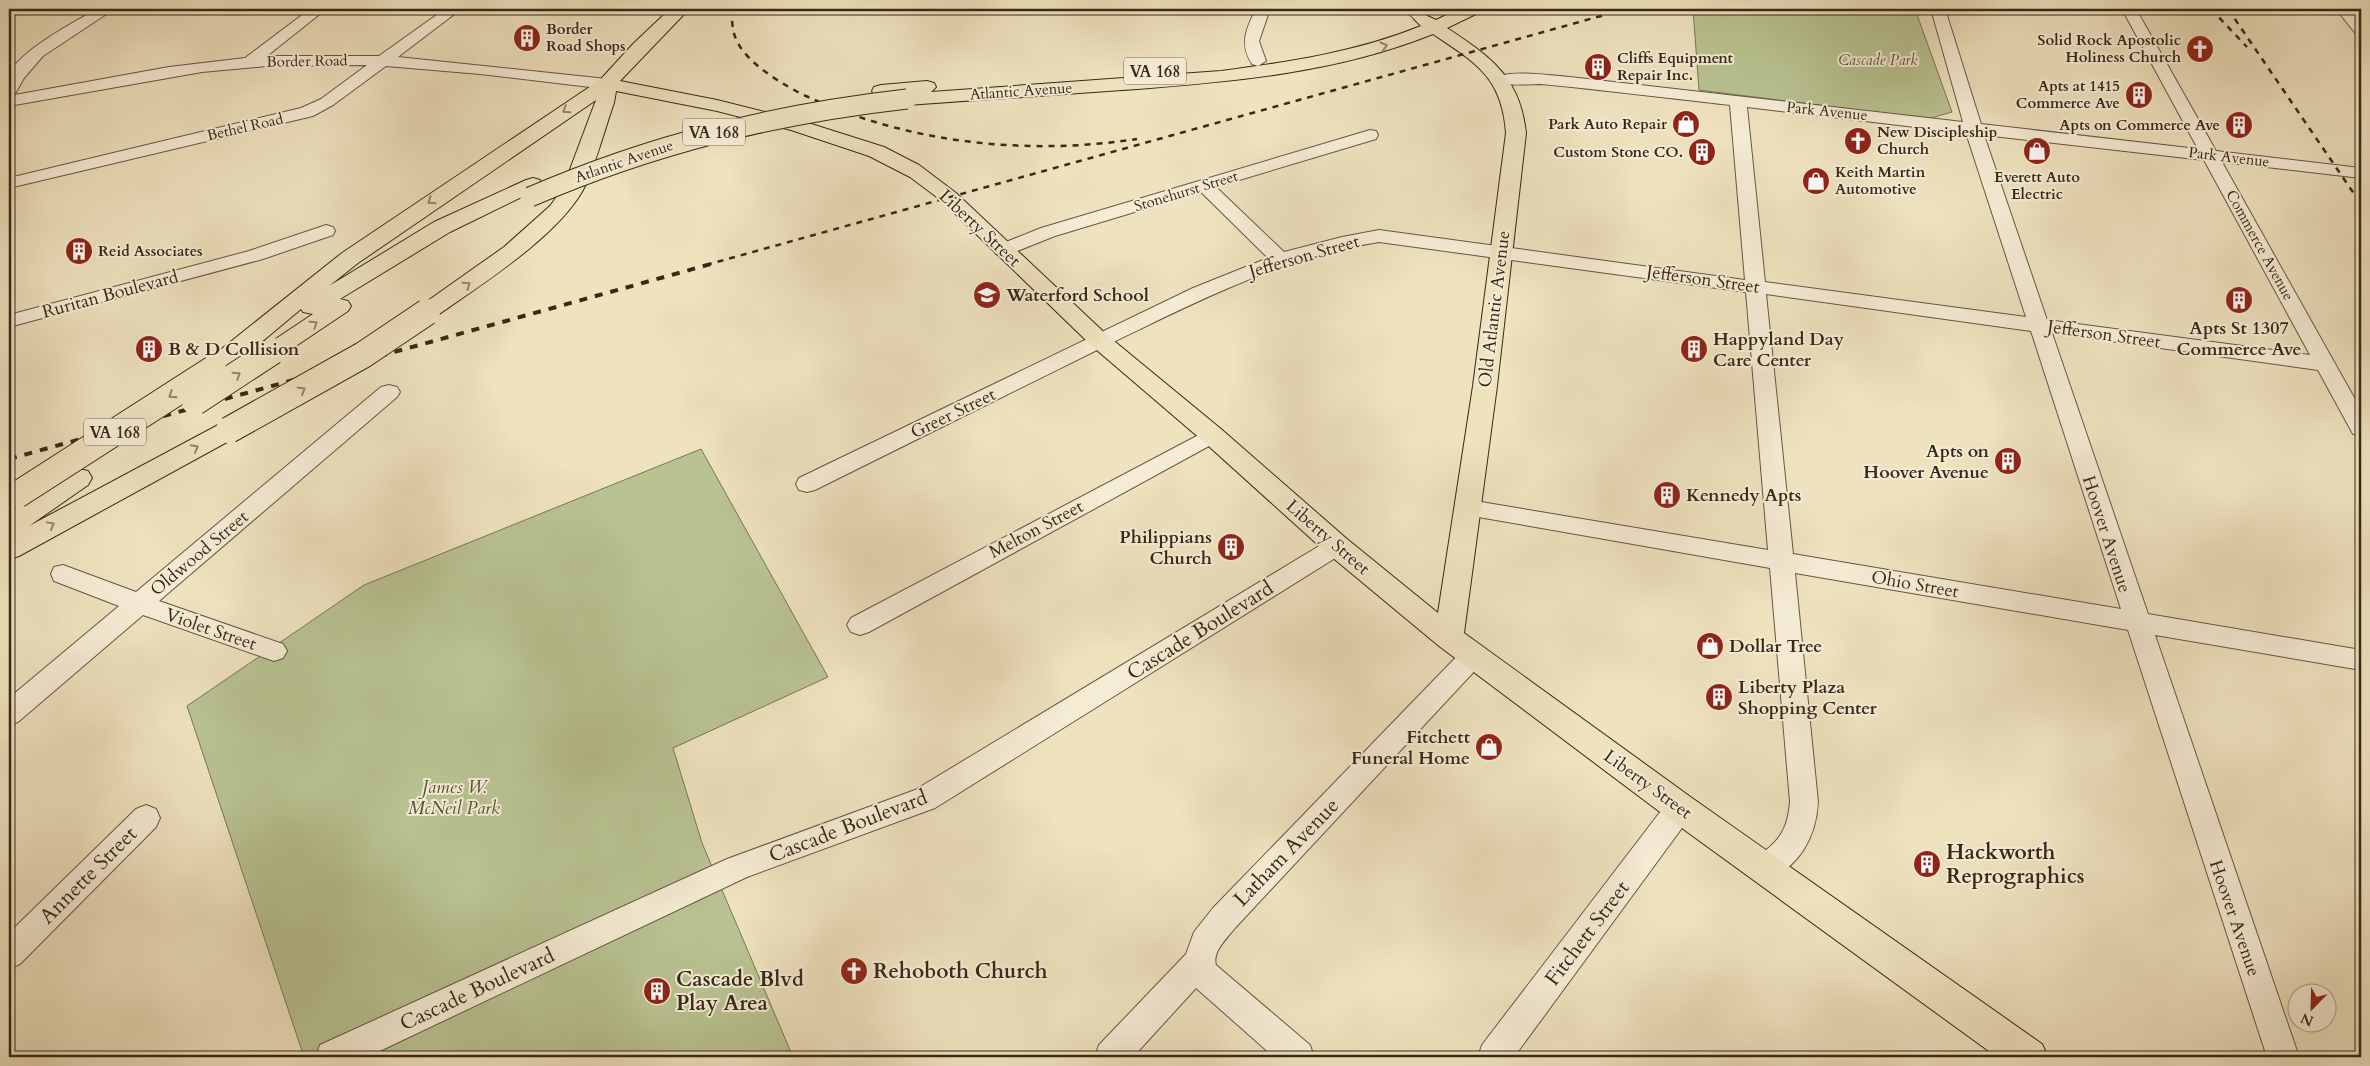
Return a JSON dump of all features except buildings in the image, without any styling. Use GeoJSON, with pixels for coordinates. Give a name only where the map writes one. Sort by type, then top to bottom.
{"type":"FeatureCollection","features":[{"type":"Feature","properties":{"kind":"main road"},"geometry":{"type":"LineString","coordinates":[[212,369],[350,258],[607,84],[643,44],[680,9]]}},
{"type":"Feature","properties":{"kind":"main road","name":"Atlantic Avenue"},"geometry":{"type":"LineString","coordinates":[[212,369],[400,252],[485,205],[732,128],[822,109],[907,99],[1221,77],[1269,71],[1358,53],[1441,9]]}},
{"type":"Feature","properties":{"kind":"main road","name":"Atlantic Avenue"},"geometry":{"type":"LineString","coordinates":[[9,526],[358,294],[423,253],[531,190],[642,143],[731,118],[798,104],[881,91],[1209,67],[1258,61],[1331,46],[1423,18],[1472,9]]}},
{"type":"Feature","properties":{"kind":"main road","name":"Old Atlantic Avenue"},"geometry":{"type":"LineString","coordinates":[[1423,18],[1501,80],[1512,103],[1516,133],[1469,508],[1461,647]]}},
{"type":"Feature","properties":{"kind":"main road"},"geometry":{"type":"LineString","coordinates":[[9,548],[229,430],[354,360],[427,312],[512,252],[557,210],[573,189],[605,103],[607,84]]}},
{"type":"Feature","properties":{"kind":"main road","name":"Liberty Street"},"geometry":{"type":"LineString","coordinates":[[607,84],[753,113],[862,146],[906,166],[949,197],[1100,341],[1212,435],[1336,546],[1461,647],[1680,808],[2029,1057]]}},
{"type":"Feature","properties":{"kind":"main road","name":"VA 168"},"geometry":{"type":"LineString","coordinates":[[13,498],[212,369]]}},
{"type":"Feature","properties":{"kind":"street"},"geometry":{"type":"LineString","coordinates":[[9,91],[14,77],[25,64],[44,48],[107,9]]}},
{"type":"Feature","properties":{"kind":"street"},"geometry":{"type":"LineString","coordinates":[[248,63],[319,9]]}},
{"type":"Feature","properties":{"kind":"street","name":"Bethel Road"},"geometry":{"type":"LineString","coordinates":[[9,183],[307,112],[327,102],[454,9]]}},
{"type":"Feature","properties":{"kind":"street"},"geometry":{"type":"LineString","coordinates":[[1258,61],[1251,51],[1250,39],[1263,9]]}},
{"type":"Feature","properties":{"kind":"street","name":"Hoover Avenue"},"geometry":{"type":"LineString","coordinates":[[1938,9],[1973,127],[2038,325],[2283,1057]]}},
{"type":"Feature","properties":{"kind":"street","name":"Commerce Avenue"},"geometry":{"type":"LineString","coordinates":[[2129,9],[2361,429]]}},
{"type":"Feature","properties":{"kind":"street"},"geometry":{"type":"LineString","coordinates":[[2343,9],[2361,30]]}},
{"type":"Feature","properties":{"kind":"street","name":"Border Road"},"geometry":{"type":"LineString","coordinates":[[9,101],[134,76],[248,63],[310,59],[385,61],[607,84]]}},
{"type":"Feature","properties":{"kind":"street","name":"Park Avenue"},"geometry":{"type":"LineString","coordinates":[[1501,80],[1521,78],[1570,82],[2361,173]]}},
{"type":"Feature","properties":{"kind":"street"},"geometry":{"type":"LineString","coordinates":[[1738,101],[1802,769],[1803,822],[1785,855],[1764,868]]}},
{"type":"Feature","properties":{"kind":"street","name":"Stonehurst Street"},"geometry":{"type":"LineString","coordinates":[[1003,250],[1048,232],[1370,135]]}},
{"type":"Feature","properties":{"kind":"street"},"geometry":{"type":"LineString","coordinates":[[1205,186],[1280,259]]}},
{"type":"Feature","properties":{"kind":"street","name":"Ruritan Boulevard"},"geometry":{"type":"LineString","coordinates":[[9,321],[256,255],[326,231]]}},
{"type":"Feature","properties":{"kind":"street","name":"Jefferson Street"},"geometry":{"type":"LineString","coordinates":[[1100,341],[1207,288],[1280,259],[1337,242],[1379,236],[2324,364]]}},
{"type":"Feature","properties":{"kind":"street","name":"Greer Street"},"geometry":{"type":"LineString","coordinates":[[807,484],[1100,341]]}},
{"type":"Feature","properties":{"kind":"street","name":"Oldwood Street"},"geometry":{"type":"LineString","coordinates":[[9,714],[389,392]]}},
{"type":"Feature","properties":{"kind":"street","name":"Melton Street"},"geometry":{"type":"LineString","coordinates":[[860,625],[1212,435]]}},
{"type":"Feature","properties":{"kind":"street","name":"Ohio Street"},"geometry":{"type":"LineString","coordinates":[[1469,508],[2361,660]]}},
{"type":"Feature","properties":{"kind":"street","name":"Cascade Boulevard"},"geometry":{"type":"LineString","coordinates":[[332,1057],[739,867],[855,825],[884,817],[925,799],[1336,546]]}},
{"type":"Feature","properties":{"kind":"street","name":"Violet Street"},"geometry":{"type":"LineString","coordinates":[[63,574],[138,604],[274,651]]}},
{"type":"Feature","properties":{"kind":"street","name":"Latham Avenue"},"geometry":{"type":"LineString","coordinates":[[1111,1057],[1198,962],[1205,942],[1224,918],[1461,647]]}},
{"type":"Feature","properties":{"kind":"street","name":"Fitchett Street"},"geometry":{"type":"LineString","coordinates":[[1494,1057],[1680,808]]}},
{"type":"Feature","properties":{"kind":"street","name":"Annette Street"},"geometry":{"type":"LineString","coordinates":[[9,954],[146,818]]}},
{"type":"Feature","properties":{"kind":"street"},"geometry":{"type":"LineString","coordinates":[[1198,962],[1206,976],[1298,1057]]}},
{"type":"Feature","properties":{"kind":"green space","name":"Cascade Park"},"geometry":{"type":"Polygon","coordinates":[[[1693,9],[1915,9],[1952,112],[1928,119],[1699,90],[1693,9]]]}},
{"type":"Feature","properties":{"kind":"green space","name":"James W. McNeil Park"},"geometry":{"type":"Polygon","coordinates":[[[701,449],[828,677],[673,748],[702,843],[793,1057],[304,1057],[187,706],[364,585],[701,449]]]}},
{"type":"Feature","properties":{"kind":"railway"},"geometry":{"type":"LineString","coordinates":[[731,9],[736,39],[741,48],[756,65],[787,86],[806,96],[845,112],[885,125],[926,135],[968,142],[1010,145],[1053,146],[1137,139]]}},
{"type":"Feature","properties":{"kind":"railway"},"geometry":{"type":"LineString","coordinates":[[706,265],[1626,9]]}},
{"type":"Feature","properties":{"kind":"railway"},"geometry":{"type":"LineString","coordinates":[[2211,9],[2247,47]]}},
{"type":"Feature","properties":{"kind":"railway"},"geometry":{"type":"LineString","coordinates":[[2228,9],[2361,204]]}},
{"type":"Feature","properties":{"kind":"railway"},"geometry":{"type":"LineString","coordinates":[[9,459],[711,264]]}},
{"type":"Feature","properties":{"kind":"place","name":"Border Road Shops"},"geometry":{"type":"Point","coordinates":[527,38]}},
{"type":"Feature","properties":{"kind":"place","name":"Solid Rock Apostolic Holiness Church"},"geometry":{"type":"Point","coordinates":[2200,49]}},
{"type":"Feature","properties":{"kind":"place","name":"Cliffs Equipment Repair Inc."},"geometry":{"type":"Point","coordinates":[1598,67]}},
{"type":"Feature","properties":{"kind":"place","name":"Apts at 1415 Commerce Ave"},"geometry":{"type":"Point","coordinates":[2139,95]}},
{"type":"Feature","properties":{"kind":"place","name":"Park Auto Repair"},"geometry":{"type":"Point","coordinates":[1686,124]}},
{"type":"Feature","properties":{"kind":"place","name":"Apts on Commerce Ave"},"geometry":{"type":"Point","coordinates":[2239,125]}},
{"type":"Feature","properties":{"kind":"place","name":"New Discipleship Church"},"geometry":{"type":"Point","coordinates":[1858,141]}},
{"type":"Feature","properties":{"kind":"place","name":"Everett Auto Electric"},"geometry":{"type":"Point","coordinates":[2037,151]}},
{"type":"Feature","properties":{"kind":"place","name":"Custom Stone CO."},"geometry":{"type":"Point","coordinates":[1702,152]}},
{"type":"Feature","properties":{"kind":"place","name":"Keith Martin Automotive"},"geometry":{"type":"Point","coordinates":[1816,181]}},
{"type":"Feature","properties":{"kind":"place","name":"Reid Associates"},"geometry":{"type":"Point","coordinates":[79,251]}},
{"type":"Feature","properties":{"kind":"place","name":"Waterford School"},"geometry":{"type":"Point","coordinates":[987,295]}},
{"type":"Feature","properties":{"kind":"place","name":"Apts St 1307 Commerce Ave"},"geometry":{"type":"Point","coordinates":[2239,300]}},
{"type":"Feature","properties":{"kind":"place","name":"B & D Collision"},"geometry":{"type":"Point","coordinates":[149,349]}},
{"type":"Feature","properties":{"kind":"place","name":"Happyland Day Care Center"},"geometry":{"type":"Point","coordinates":[1694,349]}},
{"type":"Feature","properties":{"kind":"place","name":"Apts on Hoover Avenue"},"geometry":{"type":"Point","coordinates":[2008,461]}},
{"type":"Feature","properties":{"kind":"place","name":"Kennedy Apts"},"geometry":{"type":"Point","coordinates":[1667,495]}},
{"type":"Feature","properties":{"kind":"place","name":"Philippians Church"},"geometry":{"type":"Point","coordinates":[1231,547]}},
{"type":"Feature","properties":{"kind":"place","name":"Dollar Tree"},"geometry":{"type":"Point","coordinates":[1710,646]}},
{"type":"Feature","properties":{"kind":"place","name":"Liberty Plaza Shopping Center"},"geometry":{"type":"Point","coordinates":[1719,697]}},
{"type":"Feature","properties":{"kind":"place","name":"Fitchett Funeral Home"},"geometry":{"type":"Point","coordinates":[1489,747]}},
{"type":"Feature","properties":{"kind":"place","name":"Hackworth Reprographics"},"geometry":{"type":"Point","coordinates":[1927,864]}},
{"type":"Feature","properties":{"kind":"place","name":"Rehoboth Church"},"geometry":{"type":"Point","coordinates":[854,971]}},
{"type":"Feature","properties":{"kind":"place","name":"Cascade Blvd Play Area"},"geometry":{"type":"Point","coordinates":[657,991]}}]}
